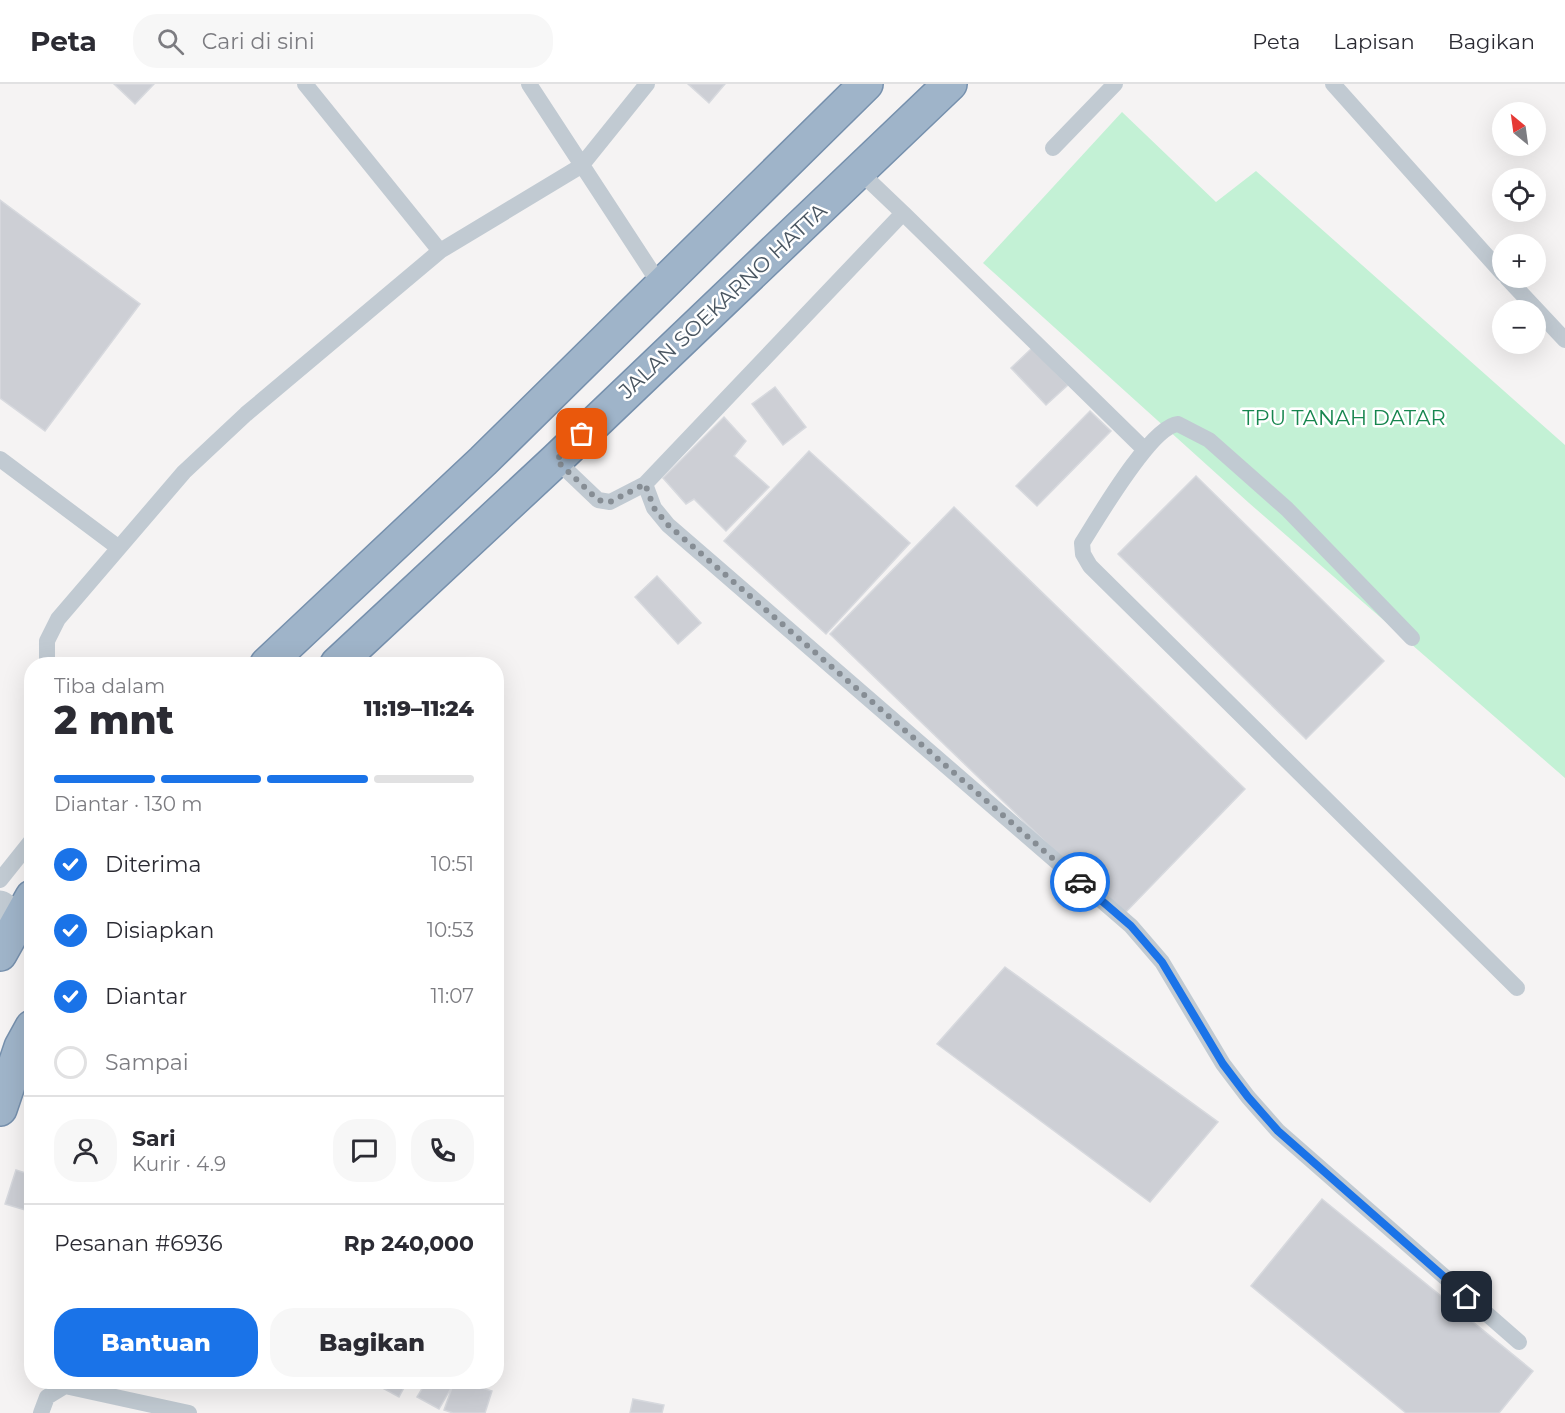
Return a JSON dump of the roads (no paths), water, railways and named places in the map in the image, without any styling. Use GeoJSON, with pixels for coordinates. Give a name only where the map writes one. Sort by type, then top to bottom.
{"type":"FeatureCollection","features":[{"type":"Feature","properties":{"kind":"highway"},"geometry":{"type":"LineString","coordinates":[[274,657],[483,461],[866,84]]}},
{"type":"Feature","properties":{"kind":"highway","name":"JALAN SOEKARNO HATTA"},"geometry":{"type":"LineString","coordinates":[[345,657],[556,460],[950,84]]}},
{"type":"Feature","properties":{"kind":"highway"},"geometry":{"type":"LineString","coordinates":[[0,954],[16,907]]}},
{"type":"Feature","properties":{"kind":"highway"},"geometry":{"type":"LineString","coordinates":[[0,1109],[24,1042]]}},
{"type":"Feature","properties":{"kind":"lane"},"geometry":{"type":"LineString","coordinates":[[529,84],[661,286]]}},
{"type":"Feature","properties":{"kind":"lane"},"geometry":{"type":"LineString","coordinates":[[47,657],[47,641],[58,619],[184,472],[246,414],[440,251],[581,166],[647,84]]}},
{"type":"Feature","properties":{"kind":"lane"},"geometry":{"type":"LineString","coordinates":[[1053,148],[1115,84]]}},
{"type":"Feature","properties":{"kind":"lane"},"geometry":{"type":"LineString","coordinates":[[1333,84],[1492,262]]}},
{"type":"Feature","properties":{"kind":"lane"},"geometry":{"type":"LineString","coordinates":[[309,86],[440,251]]}},
{"type":"Feature","properties":{"kind":"lane"},"geometry":{"type":"LineString","coordinates":[[860,172],[1144,449]]}},
{"type":"Feature","properties":{"kind":"lane"},"geometry":{"type":"LineString","coordinates":[[556,460],[598,500],[610,502],[645,484],[903,213]]}},
{"type":"Feature","properties":{"kind":"lane"},"geometry":{"type":"LineString","coordinates":[[1516,288],[1565,340]]}},
{"type":"Feature","properties":{"kind":"lane"},"geometry":{"type":"LineString","coordinates":[[1412,638],[1287,509],[1209,440],[1174,424],[1144,449],[1082,543],[1083,554],[1090,566],[1517,988]]}},
{"type":"Feature","properties":{"kind":"lane"},"geometry":{"type":"LineString","coordinates":[[0,459],[119,548]]}},
{"type":"Feature","properties":{"kind":"lane"},"geometry":{"type":"LineString","coordinates":[[645,484],[654,508],[668,525],[1131,926],[1162,962],[1223,1064],[1278,1131],[1519,1342]]}},
{"type":"Feature","properties":{"kind":"lane"},"geometry":{"type":"LineString","coordinates":[[0,880],[24,850]]}},
{"type":"Feature","properties":{"kind":"lane"},"geometry":{"type":"LineString","coordinates":[[40,1413],[47,1397],[60,1389]]}},
{"type":"Feature","properties":{"kind":"lane"},"geometry":{"type":"LineString","coordinates":[[79,1389],[189,1413]]}},
{"type":"Feature","properties":{"kind":"park label","name":"TPU TANAH DATAR"},"geometry":{"type":"Point","coordinates":[1344,418]}}]}
